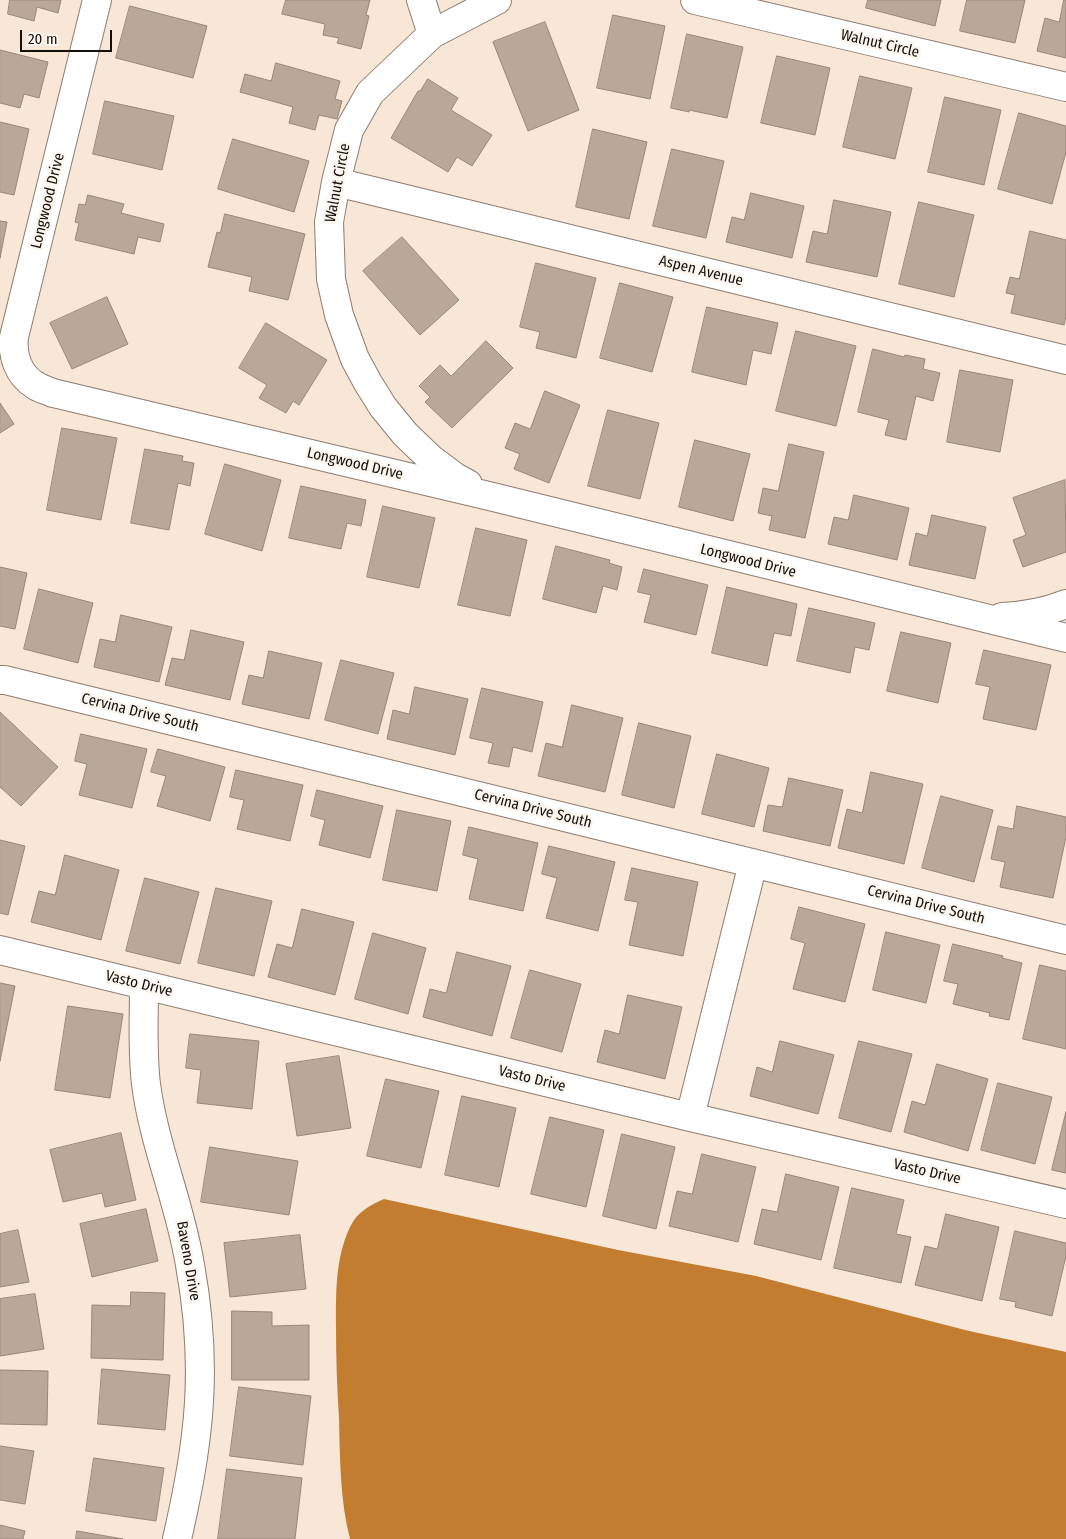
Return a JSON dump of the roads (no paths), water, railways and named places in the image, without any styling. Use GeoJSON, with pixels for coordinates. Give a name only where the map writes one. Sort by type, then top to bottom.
{"type":"FeatureCollection","features":[{"type":"Feature","properties":{"kind":"street","name":"Longwood Drive"},"geometry":{"type":"LineString","coordinates":[[97,0],[14,337],[13,350],[16,362],[25,376],[35,386],[53,393],[489,496],[978,618],[1066,638]]}},
{"type":"Feature","properties":{"kind":"street"},"geometry":{"type":"LineString","coordinates":[[421,0],[432,34]]}},
{"type":"Feature","properties":{"kind":"street","name":"Walnut Circle"},"geometry":{"type":"LineString","coordinates":[[489,496],[455,477],[431,459],[405,434],[383,407],[368,383],[355,359],[339,315],[330,279],[329,222],[336,182],[349,130],[370,93],[432,34],[497,0]]}},
{"type":"Feature","properties":{"kind":"street","name":"Walnut Circle"},"geometry":{"type":"LineString","coordinates":[[695,0],[1066,87]]}},
{"type":"Feature","properties":{"kind":"street","name":"Aspen Avenue"},"geometry":{"type":"LineString","coordinates":[[336,182],[1066,360]]}},
{"type":"Feature","properties":{"kind":"street"},"geometry":{"type":"LineString","coordinates":[[978,618],[1020,616],[1054,609],[1066,604]]}},
{"type":"Feature","properties":{"kind":"street","name":"Cervina Drive South"},"geometry":{"type":"LineString","coordinates":[[0,680],[753,862],[1066,940]]}},
{"type":"Feature","properties":{"kind":"street"},"geometry":{"type":"LineString","coordinates":[[690,1117],[753,862]]}},
{"type":"Feature","properties":{"kind":"street","name":"Vasto Drive"},"geometry":{"type":"LineString","coordinates":[[0,950],[690,1117],[1066,1204]]}},
{"type":"Feature","properties":{"kind":"street","name":"Baveno Drive"},"geometry":{"type":"LineString","coordinates":[[144,986],[146,1084],[154,1124],[178,1211],[190,1264],[198,1324],[200,1378],[197,1433],[190,1482],[177,1539]]}}]}
